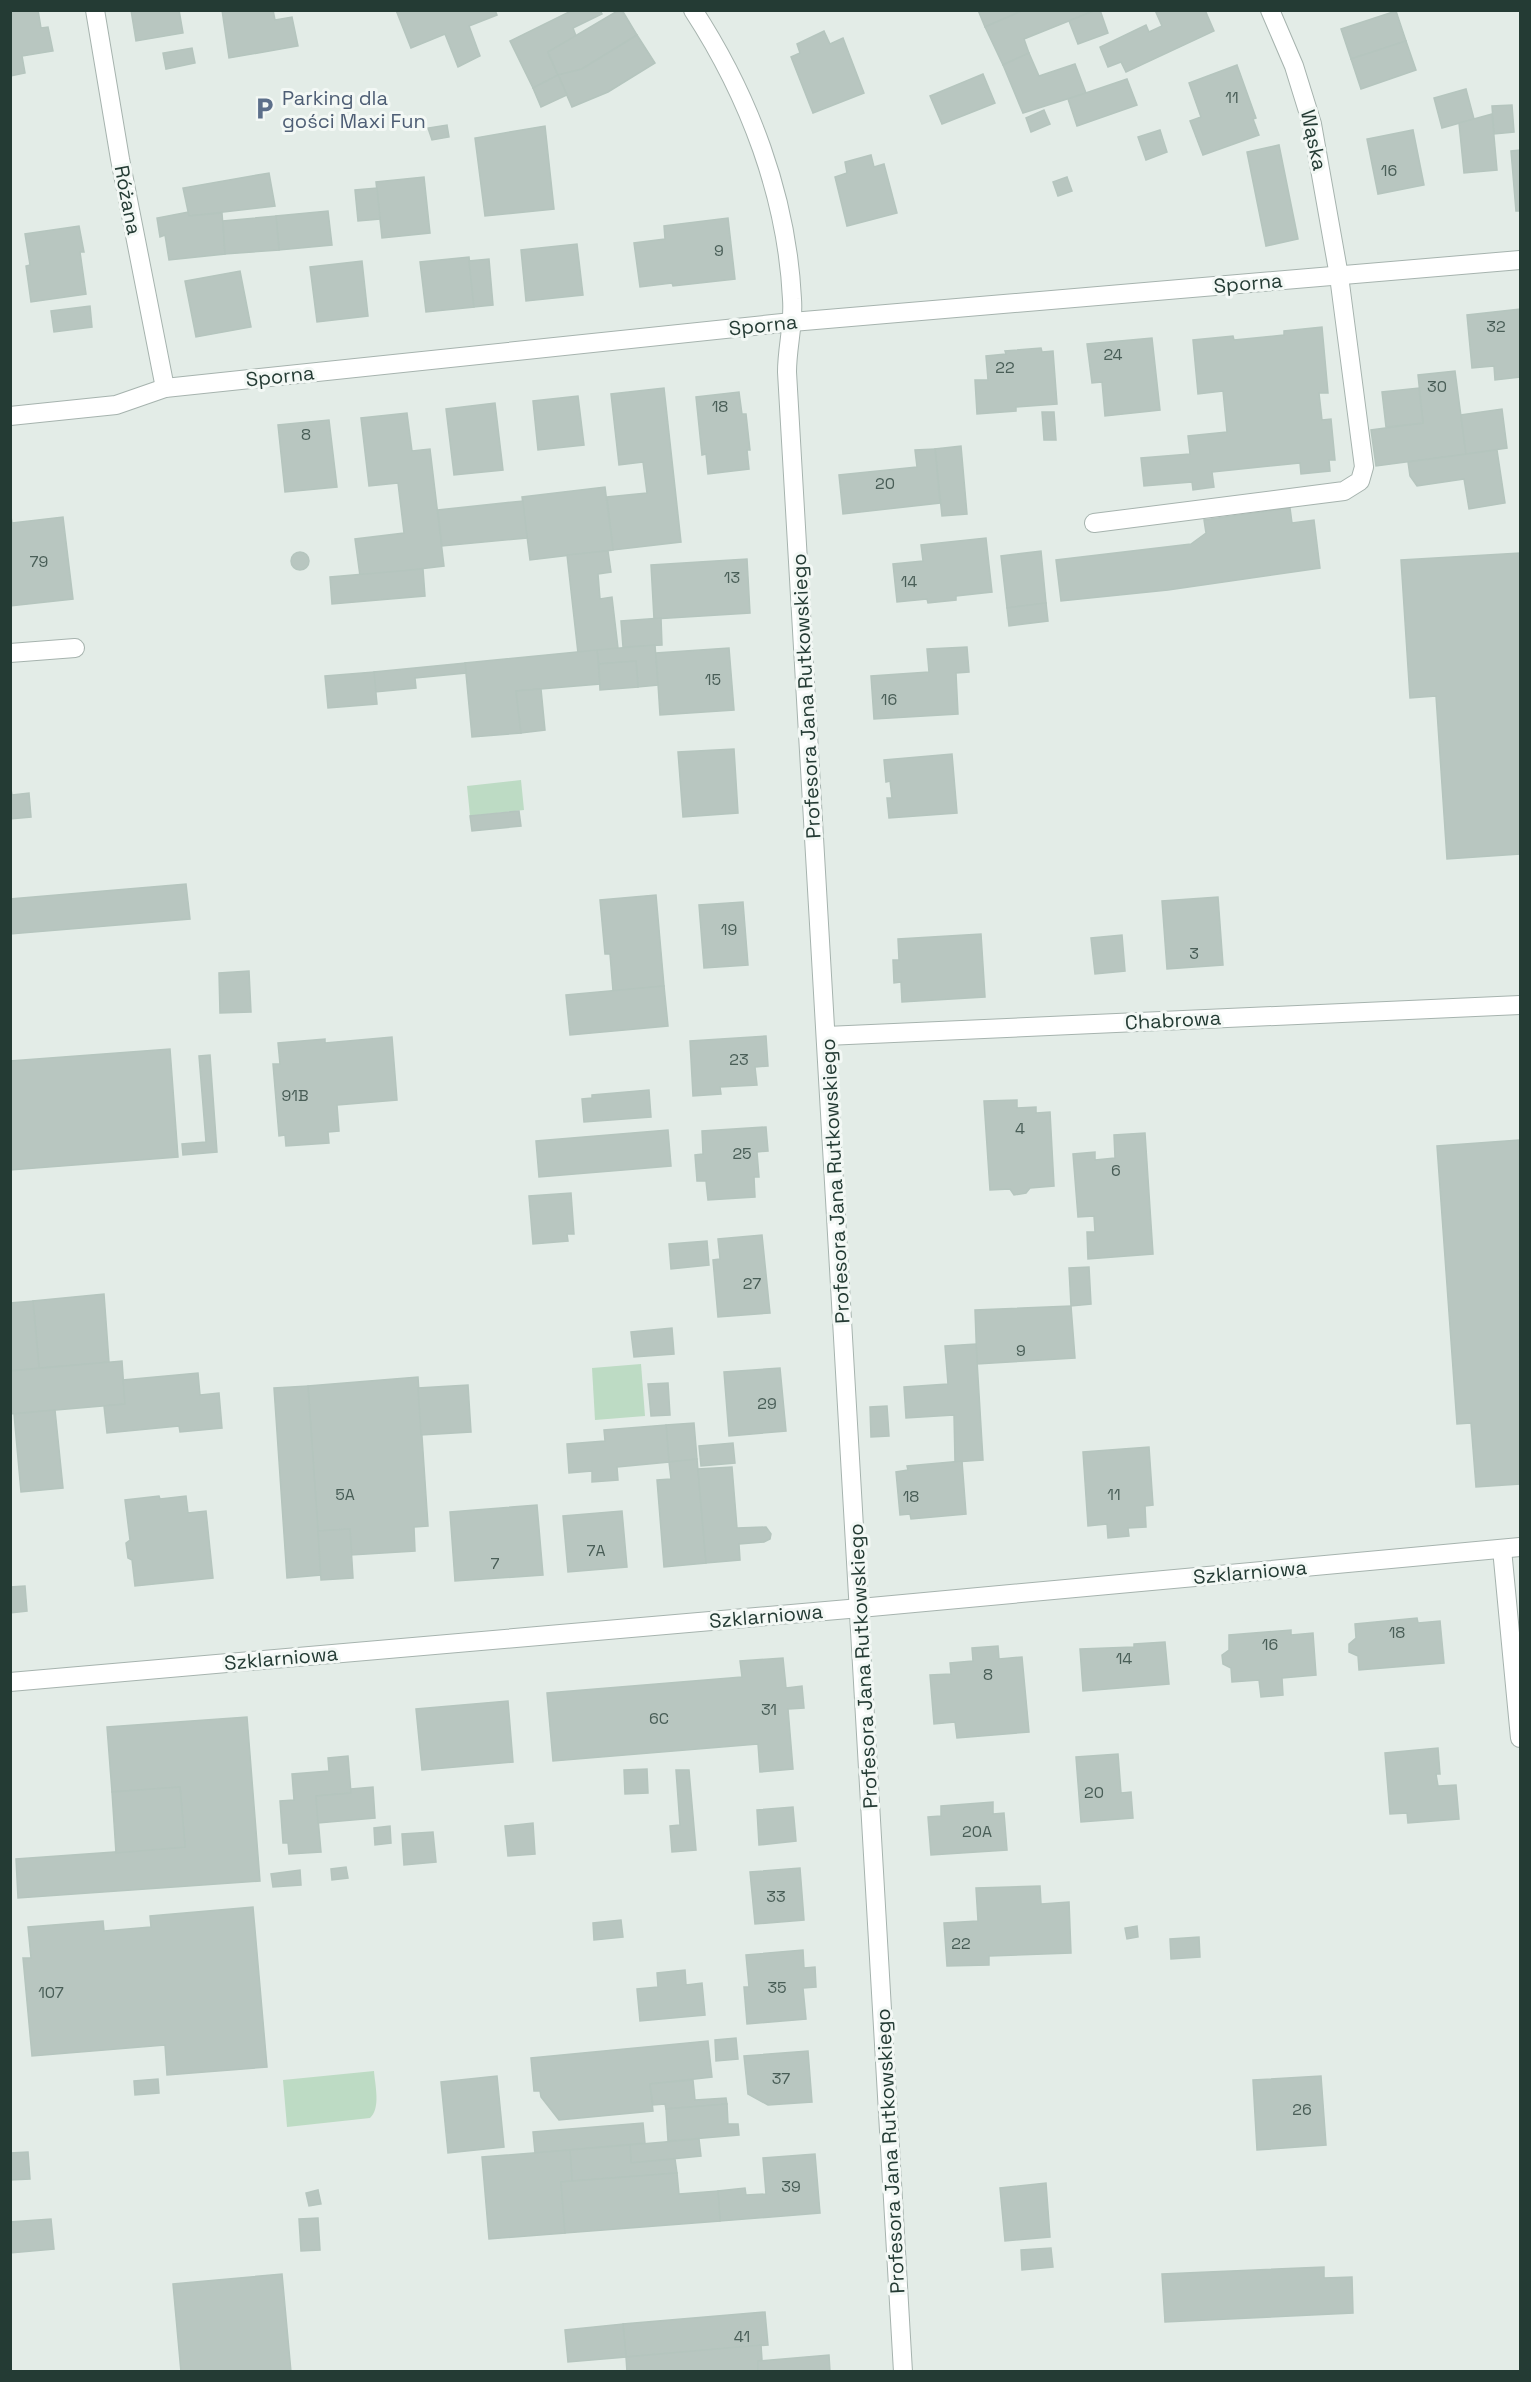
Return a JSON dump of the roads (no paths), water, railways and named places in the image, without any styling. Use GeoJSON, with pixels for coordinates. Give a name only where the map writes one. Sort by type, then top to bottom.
{"type":"FeatureCollection","features":[{"type":"Feature","properties":{"kind":"street","name":"Różana"},"geometry":{"type":"LineString","coordinates":[[95,10],[118,148],[165,388]]}},
{"type":"Feature","properties":{"kind":"street","name":"Profesora Jana Rutkowskiego"},"geometry":{"type":"LineString","coordinates":[[693,10],[730,72],[746,106],[765,160],[782,223],[789,262],[792,321],[787,351],[787,372],[903,2372]]}},
{"type":"Feature","properties":{"kind":"street","name":"Wąska"},"geometry":{"type":"LineString","coordinates":[[1094,523],[1344,491],[1360,481],[1364,467],[1339,276],[1312,124],[1294,66],[1270,10]]}},
{"type":"Feature","properties":{"kind":"street","name":"Sporna"},"geometry":{"type":"LineString","coordinates":[[10,416],[116,405],[165,388],[792,321],[1521,260]]}},
{"type":"Feature","properties":{"kind":"street"},"geometry":{"type":"LineString","coordinates":[[10,653],[75,648]]}},
{"type":"Feature","properties":{"kind":"street","name":"Chabrowa"},"geometry":{"type":"LineString","coordinates":[[826,1036],[1521,1005]]}},
{"type":"Feature","properties":{"kind":"street","name":"Szklarniowa"},"geometry":{"type":"LineString","coordinates":[[10,1682],[860,1608],[1521,1547]]}},
{"type":"Feature","properties":{"kind":"street"},"geometry":{"type":"LineString","coordinates":[[1502,1549],[1521,1738]]}},
{"type":"Feature","properties":{"kind":"place","name":"Parking dla gości Maxi Fun"},"geometry":{"type":"Point","coordinates":[264,109]}}]}
